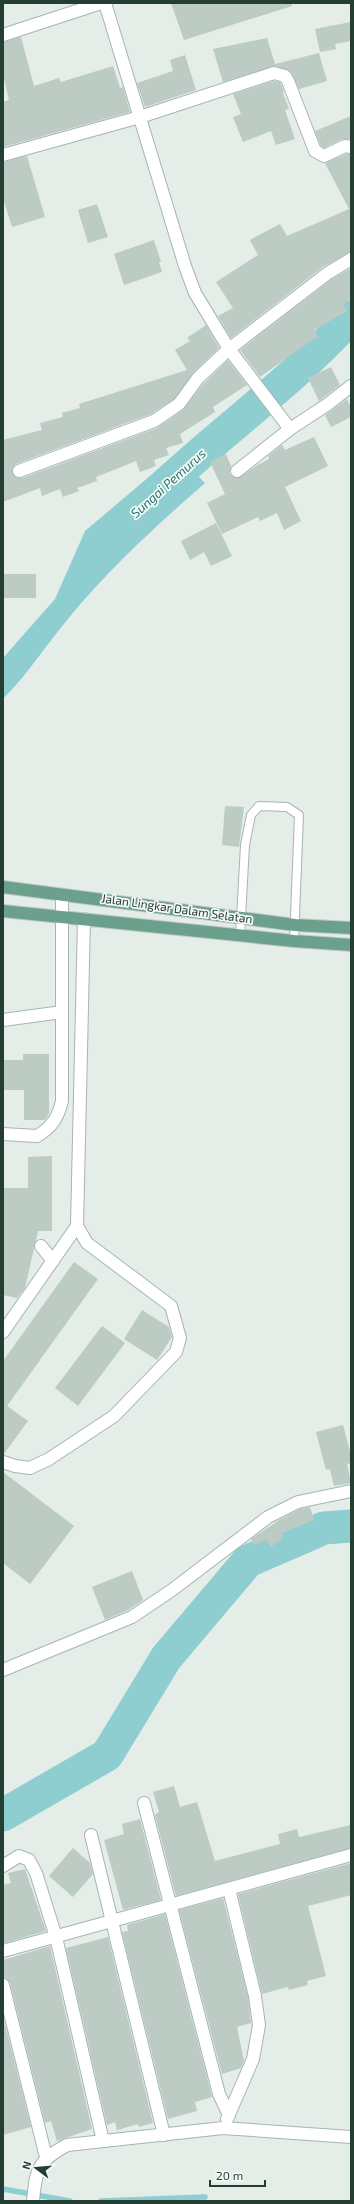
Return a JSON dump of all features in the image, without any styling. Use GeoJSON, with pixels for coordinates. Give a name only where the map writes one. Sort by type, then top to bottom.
{"type":"FeatureCollection","features":[{"type":"Feature","properties":{"kind":"main road","name":"Jalan Lingkar Dalam Selatan"},"geometry":{"type":"LineString","coordinates":[[3,887],[295,925],[351,928]]}},
{"type":"Feature","properties":{"kind":"main road","name":"Jalan Lingkar Dalam Selatan"},"geometry":{"type":"LineString","coordinates":[[3,911],[240,936],[351,945]]}},
{"type":"Feature","properties":{"kind":"street"},"geometry":{"type":"LineString","coordinates":[[3,35],[101,3]]}},
{"type":"Feature","properties":{"kind":"street"},"geometry":{"type":"LineString","coordinates":[[105,3],[195,293],[229,350],[255,381],[290,429]]}},
{"type":"Feature","properties":{"kind":"street"},"geometry":{"type":"LineString","coordinates":[[3,154],[140,117],[274,73],[280,74],[288,80],[315,152],[324,156],[345,146],[351,147]]}},
{"type":"Feature","properties":{"kind":"street"},"geometry":{"type":"LineString","coordinates":[[19,471],[154,421],[178,404],[198,378],[229,350],[328,273],[351,259]]}},
{"type":"Feature","properties":{"kind":"street"},"geometry":{"type":"LineString","coordinates":[[237,471],[290,429],[328,404],[351,386]]}},
{"type":"Feature","properties":{"kind":"street"},"geometry":{"type":"LineString","coordinates":[[3,1134],[38,1136],[53,1124],[58,1115],[62,1102],[62,895]]}},
{"type":"Feature","properties":{"kind":"street"},"geometry":{"type":"LineString","coordinates":[[3,1462],[14,1466],[30,1468],[49,1459],[114,1416],[176,1352],[180,1338],[171,1306],[87,1243],[77,1226],[84,919]]}},
{"type":"Feature","properties":{"kind":"street"},"geometry":{"type":"LineString","coordinates":[[3,1020],[62,1012]]}},
{"type":"Feature","properties":{"kind":"street"},"geometry":{"type":"LineString","coordinates":[[3,1332],[77,1226]]}},
{"type":"Feature","properties":{"kind":"street"},"geometry":{"type":"LineString","coordinates":[[41,1246],[53,1261]]}},
{"type":"Feature","properties":{"kind":"street"},"geometry":{"type":"LineString","coordinates":[[3,1670],[132,1617],[268,1517],[298,1502],[351,1491]]}},
{"type":"Feature","properties":{"kind":"street"},"geometry":{"type":"LineString","coordinates":[[144,1803],[219,2094],[229,2115]]}},
{"type":"Feature","properties":{"kind":"street"},"geometry":{"type":"LineString","coordinates":[[92,1835],[111,1921],[164,2136]]}},
{"type":"Feature","properties":{"kind":"street"},"geometry":{"type":"LineString","coordinates":[[3,1866],[19,1856],[29,1860],[36,1874],[56,1937],[103,2141]]}},
{"type":"Feature","properties":{"kind":"street"},"geometry":{"type":"LineString","coordinates":[[3,1951],[351,1856]]}},
{"type":"Feature","properties":{"kind":"street"},"geometry":{"type":"LineString","coordinates":[[223,2128],[253,2059],[259,2025],[256,1996],[229,1890]]}},
{"type":"Feature","properties":{"kind":"street"},"geometry":{"type":"LineString","coordinates":[[3,1986],[46,2157]]}},
{"type":"Feature","properties":{"kind":"street"},"geometry":{"type":"LineString","coordinates":[[33,2201],[35,2178],[46,2157],[67,2145],[164,2136],[223,2128],[351,2137]]}},
{"type":"Feature","properties":{"kind":"lane"},"geometry":{"type":"LineString","coordinates":[[240,936],[245,845],[251,815],[259,806],[287,807],[299,815],[294,941]]}},
{"type":"Feature","properties":{"kind":"water"},"geometry":{"type":"Polygon","coordinates":[[[176,454],[205,483],[119,562],[87,596],[21,679],[3,699],[3,658],[55,599],[85,531],[176,454]]]}},
{"type":"Feature","properties":{"kind":"building"},"geometry":{"type":"Polygon","coordinates":[[[171,3],[292,3],[292,6],[184,40],[171,3]]]}},
{"type":"Feature","properties":{"kind":"building"},"geometry":{"type":"Polygon","coordinates":[[[351,22],[351,41],[335,44],[336,49],[320,52],[315,29],[351,22]]]}},
{"type":"Feature","properties":{"kind":"building"},"geometry":{"type":"Polygon","coordinates":[[[21,37],[34,86],[59,78],[61,82],[113,66],[120,88],[123,87],[130,112],[3,147],[3,102],[9,100],[3,74],[3,42],[21,37]]]}},
{"type":"Feature","properties":{"kind":"building"},"geometry":{"type":"Polygon","coordinates":[[[267,38],[275,64],[319,53],[327,81],[299,89],[291,72],[276,66],[223,82],[213,49],[267,38]]]}},
{"type":"Feature","properties":{"kind":"building"},"geometry":{"type":"Polygon","coordinates":[[[185,55],[196,90],[145,107],[137,83],[173,71],[170,60],[185,55]]]}},
{"type":"Feature","properties":{"kind":"building"},"geometry":{"type":"Polygon","coordinates":[[[274,81],[280,82],[284,92],[283,93],[289,109],[285,110],[295,139],[276,145],[271,131],[243,142],[233,117],[241,114],[233,94],[274,81]]]}},
{"type":"Feature","properties":{"kind":"building"},"geometry":{"type":"Polygon","coordinates":[[[351,116],[351,139],[342,139],[324,148],[321,146],[315,131],[351,116]]]}},
{"type":"Feature","properties":{"kind":"building"},"geometry":{"type":"Polygon","coordinates":[[[346,154],[351,154],[351,252],[323,267],[231,338],[218,316],[233,308],[216,282],[258,255],[250,240],[280,224],[287,236],[349,209],[325,163],[346,154]]]}},
{"type":"Feature","properties":{"kind":"building"},"geometry":{"type":"Polygon","coordinates":[[[27,156],[45,217],[12,227],[3,198],[3,162],[27,156]]]}},
{"type":"Feature","properties":{"kind":"building"},"geometry":{"type":"Polygon","coordinates":[[[97,204],[108,237],[88,243],[78,210],[97,204]]]}},
{"type":"Feature","properties":{"kind":"building"},"geometry":{"type":"Polygon","coordinates":[[[154,240],[161,262],[159,262],[162,272],[124,285],[114,254],[154,240]]]}},
{"type":"Feature","properties":{"kind":"building"},"geometry":{"type":"Polygon","coordinates":[[[351,268],[351,299],[343,304],[347,311],[314,330],[318,336],[260,377],[240,350],[332,279],[351,268]]]}},
{"type":"Feature","properties":{"kind":"building"},"geometry":{"type":"Polygon","coordinates":[[[206,325],[219,348],[193,373],[174,399],[151,414],[16,464],[12,470],[15,477],[22,478],[157,428],[183,410],[204,383],[228,360],[247,385],[213,407],[215,412],[180,434],[183,443],[166,448],[169,455],[154,460],[156,466],[140,472],[136,461],[96,477],[97,481],[77,488],[79,491],[63,497],[60,489],[42,496],[40,488],[3,502],[3,440],[42,430],[40,423],[63,417],[62,413],[80,408],[79,404],[187,370],[175,350],[190,341],[187,338],[206,325]]]}},
{"type":"Feature","properties":{"kind":"building"},"geometry":{"type":"Polygon","coordinates":[[[331,367],[340,385],[319,401],[308,378],[331,367]]]}},
{"type":"Feature","properties":{"kind":"building"},"geometry":{"type":"Polygon","coordinates":[[[347,399],[351,408],[351,417],[331,427],[325,415],[347,399]]]}},
{"type":"Feature","properties":{"kind":"building"},"geometry":{"type":"Polygon","coordinates":[[[314,437],[328,466],[285,487],[301,521],[284,530],[277,513],[260,521],[258,517],[222,534],[207,503],[225,494],[210,462],[226,454],[231,466],[231,475],[238,478],[269,459],[268,456],[282,445],[285,450],[314,437]]]}},
{"type":"Feature","properties":{"kind":"building"},"geometry":{"type":"Polygon","coordinates":[[[216,523],[232,556],[211,566],[204,552],[190,560],[181,541],[216,523]]]}},
{"type":"Feature","properties":{"kind":"building"},"geometry":{"type":"Polygon","coordinates":[[[3,574],[36,574],[36,598],[3,598],[3,574]]]}},
{"type":"Feature","properties":{"kind":"building"},"geometry":{"type":"Polygon","coordinates":[[[225,806],[244,807],[239,847],[222,845],[225,806]]]}},
{"type":"Feature","properties":{"kind":"building"},"geometry":{"type":"Polygon","coordinates":[[[23,1054],[49,1054],[49,1114],[45,1120],[24,1120],[24,1090],[3,1090],[3,1060],[23,1060],[23,1054]]]}},
{"type":"Feature","properties":{"kind":"building"},"geometry":{"type":"Polygon","coordinates":[[[52,1156],[52,1231],[38,1231],[25,1288],[17,1298],[3,1295],[3,1188],[28,1188],[28,1157],[52,1156]]]}},
{"type":"Feature","properties":{"kind":"building"},"geometry":{"type":"Polygon","coordinates":[[[74,1262],[98,1279],[7,1406],[28,1421],[3,1455],[3,1361],[74,1262]]]}},
{"type":"Feature","properties":{"kind":"building"},"geometry":{"type":"Polygon","coordinates":[[[142,1310],[169,1327],[172,1337],[157,1360],[124,1339],[142,1310]]]}},
{"type":"Feature","properties":{"kind":"building"},"geometry":{"type":"Polygon","coordinates":[[[102,1326],[125,1343],[78,1406],[55,1388],[102,1326]]]}},
{"type":"Feature","properties":{"kind":"building"},"geometry":{"type":"Polygon","coordinates":[[[343,1425],[351,1455],[351,1463],[347,1464],[351,1483],[334,1486],[330,1469],[326,1470],[316,1432],[343,1425]]]}},
{"type":"Feature","properties":{"kind":"building"},"geometry":{"type":"Polygon","coordinates":[[[3,1472],[74,1526],[30,1584],[3,1563],[3,1472]]]}},
{"type":"Feature","properties":{"kind":"building"},"geometry":{"type":"Polygon","coordinates":[[[310,1507],[314,1520],[282,1533],[284,1537],[271,1547],[266,1540],[254,1545],[251,1539],[279,1520],[300,1509],[310,1507]]]}},
{"type":"Feature","properties":{"kind":"building"},"geometry":{"type":"Polygon","coordinates":[[[132,1571],[143,1600],[128,1610],[105,1620],[92,1587],[132,1571]]]}},
{"type":"Feature","properties":{"kind":"building"},"geometry":{"type":"Polygon","coordinates":[[[174,1786],[180,1807],[197,1802],[215,1861],[280,1844],[278,1834],[297,1829],[299,1837],[351,1825],[351,1848],[176,1896],[155,1815],[159,1812],[153,1792],[174,1786]]]}},
{"type":"Feature","properties":{"kind":"building"},"geometry":{"type":"Polygon","coordinates":[[[140,1819],[161,1900],[123,1910],[104,1840],[124,1834],[122,1824],[140,1819]]]}},
{"type":"Feature","properties":{"kind":"building"},"geometry":{"type":"Polygon","coordinates":[[[73,1848],[90,1863],[93,1874],[73,1897],[49,1876],[73,1848]]]}},
{"type":"Feature","properties":{"kind":"building"},"geometry":{"type":"Polygon","coordinates":[[[351,1863],[351,1895],[308,1906],[326,1976],[307,1981],[308,1985],[289,1990],[288,1987],[262,1994],[238,1894],[351,1863]]]}},
{"type":"Feature","properties":{"kind":"building"},"geometry":{"type":"Polygon","coordinates":[[[25,1869],[46,1931],[4,1943],[3,1885],[11,1883],[8,1873],[25,1869]]]}},
{"type":"Feature","properties":{"kind":"building"},"geometry":{"type":"Polygon","coordinates":[[[223,1898],[248,1997],[251,2023],[237,2027],[244,2061],[241,2068],[222,2074],[179,1910],[223,1898]]]}},
{"type":"Feature","properties":{"kind":"building"},"geometry":{"type":"Polygon","coordinates":[[[165,1914],[212,2097],[195,2102],[197,2111],[168,2119],[122,1932],[128,1931],[127,1925],[165,1914]]]}},
{"type":"Feature","properties":{"kind":"building"},"geometry":{"type":"Polygon","coordinates":[[[108,1937],[153,2123],[139,2127],[138,2124],[117,2130],[115,2122],[107,2125],[66,1948],[108,1937]]]}},
{"type":"Feature","properties":{"kind":"building"},"geometry":{"type":"Polygon","coordinates":[[[50,1946],[92,2129],[57,2141],[51,2121],[45,2123],[10,1983],[8,1980],[3,1978],[3,1960],[50,1946]]]}},
{"type":"Feature","properties":{"kind":"building"},"geometry":{"type":"Polygon","coordinates":[[[3,2016],[31,2127],[3,2135],[3,2016]]]}},
{"type":"Feature","properties":{"kind":"waterway","name":"Sungai Pemurus"},"geometry":{"type":"LineString","coordinates":[[154,495],[304,364],[351,317]]}},
{"type":"Feature","properties":{"kind":"waterway"},"geometry":{"type":"LineString","coordinates":[[3,1815],[107,1755],[166,1658],[248,1561],[324,1528],[351,1526]]}},
{"type":"Feature","properties":{"kind":"waterway"},"geometry":{"type":"LineString","coordinates":[[3,2189],[70,2201]]}},
{"type":"Feature","properties":{"kind":"waterway"},"geometry":{"type":"LineString","coordinates":[[101,2201],[205,2197]]}}]}
